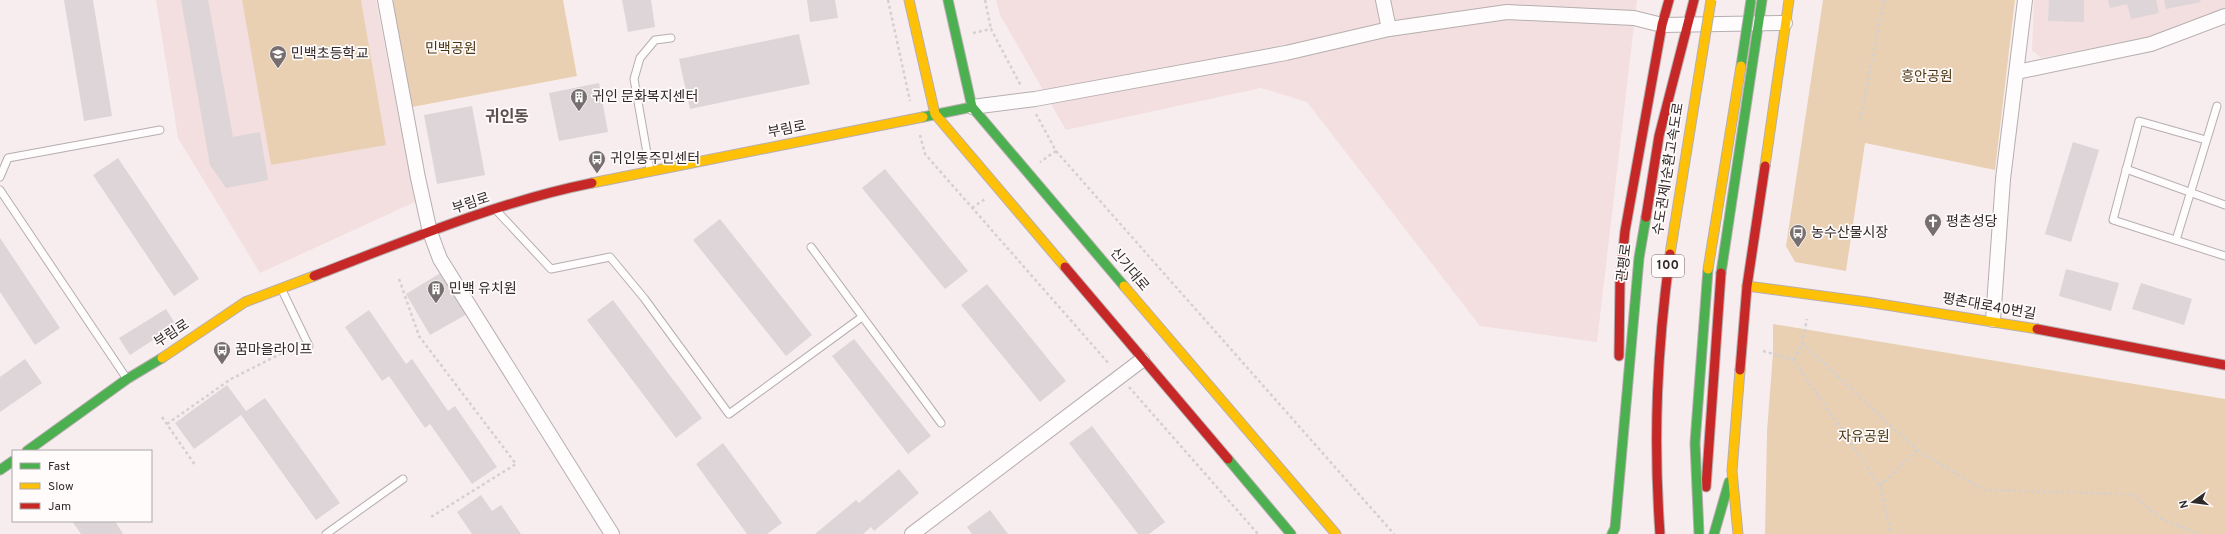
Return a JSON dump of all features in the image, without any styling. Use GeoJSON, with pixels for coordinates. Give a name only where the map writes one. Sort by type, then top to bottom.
{"type":"FeatureCollection","features":[{"type":"Feature","properties":{"kind":"main road"},"geometry":{"type":"LineString","coordinates":[[909,0],[936,114],[1142,360],[1291,534]]}},
{"type":"Feature","properties":{"kind":"main road","name":"신기대로"},"geometry":{"type":"LineString","coordinates":[[948,0],[972,107],[1336,534]]}},
{"type":"Feature","properties":{"kind":"main road"},"geometry":{"type":"LineString","coordinates":[[1614,531],[1619,373],[1620,281],[1625,231],[1662,25],[1668,0]]}},
{"type":"Feature","properties":{"kind":"main road","name":"관평로"},"geometry":{"type":"LineString","coordinates":[[1614,531],[1639,258],[1659,136],[1694,0]]}},
{"type":"Feature","properties":{"kind":"main road","name":"수도권제1순환고속도로"},"geometry":{"type":"LineString","coordinates":[[1660,534],[1656,482],[1657,367],[1668,266],[1711,0]]}},
{"type":"Feature","properties":{"kind":"main road"},"geometry":{"type":"LineString","coordinates":[[1699,534],[1695,443],[1708,272],[1751,0]]}},
{"type":"Feature","properties":{"kind":"main road"},"geometry":{"type":"LineString","coordinates":[[1704,534],[1709,422],[1721,270],[1762,0]]}},
{"type":"Feature","properties":{"kind":"main road"},"geometry":{"type":"LineString","coordinates":[[1738,534],[1732,471],[1747,286],[1788,0]]}},
{"type":"Feature","properties":{"kind":"main road"},"geometry":{"type":"LineString","coordinates":[[1659,136],[1662,25]]}},
{"type":"Feature","properties":{"kind":"main road"},"geometry":{"type":"LineString","coordinates":[[1762,118],[1777,82]]}},
{"type":"Feature","properties":{"kind":"main road","name":"부림로"},"geometry":{"type":"LineString","coordinates":[[28,450],[127,379],[181,346],[245,302],[280,287],[430,232],[547,192],[972,107]]}},
{"type":"Feature","properties":{"kind":"main road"},"geometry":{"type":"LineString","coordinates":[[1734,183],[1749,147]]}},
{"type":"Feature","properties":{"kind":"main road","name":"평촌대로40번길"},"geometry":{"type":"LineString","coordinates":[[1747,286],[1809,293],[1993,320],[2225,365]]}},
{"type":"Feature","properties":{"kind":"main road"},"geometry":{"type":"LineString","coordinates":[[0,470],[12,462]]}},
{"type":"Feature","properties":{"kind":"main road"},"geometry":{"type":"LineString","coordinates":[[1714,534],[1732,471]]}},
{"type":"Feature","properties":{"kind":"street"},"geometry":{"type":"LineString","coordinates":[[385,0],[430,232],[440,259],[612,534]]}},
{"type":"Feature","properties":{"kind":"street"},"geometry":{"type":"LineString","coordinates":[[1383,0],[1389,29]]}},
{"type":"Feature","properties":{"kind":"street"},"geometry":{"type":"LineString","coordinates":[[1993,320],[2003,178],[2026,0]]}},
{"type":"Feature","properties":{"kind":"street"},"geometry":{"type":"LineString","coordinates":[[972,107],[1035,99],[1286,53],[1389,29],[1507,12],[1634,18],[1662,25],[1758,22],[1785,23]]}},
{"type":"Feature","properties":{"kind":"street"},"geometry":{"type":"LineString","coordinates":[[2017,72],[2151,44],[2225,16]]}},
{"type":"Feature","properties":{"kind":"street"},"geometry":{"type":"LineString","coordinates":[[912,534],[1142,360]]}},
{"type":"Feature","properties":{"kind":"lane"},"geometry":{"type":"LineString","coordinates":[[651,172],[634,79],[640,58],[655,40],[671,38]]}},
{"type":"Feature","properties":{"kind":"lane"},"geometry":{"type":"LineString","coordinates":[[2176,240],[2189,192],[2216,106]]}},
{"type":"Feature","properties":{"kind":"lane"},"geometry":{"type":"LineString","coordinates":[[2206,140],[2139,121],[2113,220],[2225,256]]}},
{"type":"Feature","properties":{"kind":"lane"},"geometry":{"type":"LineString","coordinates":[[0,177],[8,158],[160,130]]}},
{"type":"Feature","properties":{"kind":"lane"},"geometry":{"type":"LineString","coordinates":[[2126,169],[2225,205]]}},
{"type":"Feature","properties":{"kind":"lane"},"geometry":{"type":"LineString","coordinates":[[0,190],[127,379]]}},
{"type":"Feature","properties":{"kind":"lane"},"geometry":{"type":"LineString","coordinates":[[496,210],[551,269],[610,257],[644,298],[730,414],[862,317]]}},
{"type":"Feature","properties":{"kind":"lane"},"geometry":{"type":"LineString","coordinates":[[811,247],[941,423]]}},
{"type":"Feature","properties":{"kind":"lane"},"geometry":{"type":"LineString","coordinates":[[280,287],[308,343]]}},
{"type":"Feature","properties":{"kind":"lane"},"geometry":{"type":"LineString","coordinates":[[326,534],[403,479]]}},
{"type":"Feature","properties":{"kind":"path"},"geometry":{"type":"LineString","coordinates":[[888,0],[906,87],[925,154],[1258,534]]}},
{"type":"Feature","properties":{"kind":"path"},"geometry":{"type":"LineString","coordinates":[[985,0],[991,29]]}},
{"type":"Feature","properties":{"kind":"path"},"geometry":{"type":"LineString","coordinates":[[1860,121],[1884,0]]}},
{"type":"Feature","properties":{"kind":"path"},"geometry":{"type":"LineString","coordinates":[[1056,151],[1394,534]]}},
{"type":"Feature","properties":{"kind":"path"},"geometry":{"type":"LineString","coordinates":[[399,279],[419,336],[516,464],[431,517]]}},
{"type":"Feature","properties":{"kind":"path"},"geometry":{"type":"LineString","coordinates":[[1794,360],[1802,344],[1807,318]]}},
{"type":"Feature","properties":{"kind":"path"},"geometry":{"type":"LineString","coordinates":[[167,424],[231,379],[308,343]]}},
{"type":"Feature","properties":{"kind":"path"},"geometry":{"type":"LineString","coordinates":[[1802,344],[1917,450],[1984,490],[2132,494],[2161,519],[2200,534]]}},
{"type":"Feature","properties":{"kind":"path"},"geometry":{"type":"LineString","coordinates":[[1763,351],[1794,360],[1880,486],[1891,534]]}},
{"type":"Feature","properties":{"kind":"path"},"geometry":{"type":"LineString","coordinates":[[162,417],[195,465]]}},
{"type":"Feature","properties":{"kind":"path"},"geometry":{"type":"LineString","coordinates":[[1880,486],[1917,450]]}},
{"type":"Feature","properties":{"kind":"shaded area","name":"민백초등학교"},"geometry":{"type":"Polygon","coordinates":[[[156,0],[376,0],[415,202],[260,273],[178,138],[156,0]]]}},
{"type":"Feature","properties":{"kind":"shaded area"},"geometry":{"type":"Polygon","coordinates":[[[996,0],[1637,0],[1597,342],[1480,326],[1307,102],[1261,88],[1066,130],[1000,15],[996,0]]]}},
{"type":"Feature","properties":{"kind":"shaded area"},"geometry":{"type":"Polygon","coordinates":[[[2034,0],[2225,0],[2225,9],[2149,37],[2041,58],[2032,50],[2034,0]]]}},
{"type":"Feature","properties":{"kind":"green space"},"geometry":{"type":"Polygon","coordinates":[[[242,0],[361,0],[386,145],[271,165],[242,0]]]}},
{"type":"Feature","properties":{"kind":"green space","name":"민백공원"},"geometry":{"type":"Polygon","coordinates":[[[391,0],[563,0],[577,76],[412,107],[391,0]]]}},
{"type":"Feature","properties":{"kind":"green space","name":"흥안공원"},"geometry":{"type":"Polygon","coordinates":[[[1823,0],[2015,0],[1995,170],[1865,143],[1846,271],[1795,262],[1786,246],[1823,0]]]}},
{"type":"Feature","properties":{"kind":"green space","name":"자유공원"},"geometry":{"type":"Polygon","coordinates":[[[1773,324],[2225,399],[2225,534],[1765,534],[1767,431],[1773,353],[1773,324]]]}},
{"type":"Feature","properties":{"kind":"building"},"geometry":{"type":"Polygon","coordinates":[[[64,0],[93,0],[112,116],[84,121],[64,0]]]}},
{"type":"Feature","properties":{"kind":"building"},"geometry":{"type":"Polygon","coordinates":[[[181,0],[208,0],[233,137],[260,132],[268,180],[226,188],[210,165],[181,0]]]}},
{"type":"Feature","properties":{"kind":"building"},"geometry":{"type":"Polygon","coordinates":[[[622,0],[651,0],[655,27],[628,32],[622,0]]]}},
{"type":"Feature","properties":{"kind":"building"},"geometry":{"type":"Polygon","coordinates":[[[807,0],[835,0],[838,18],[810,22],[807,0]]]}},
{"type":"Feature","properties":{"kind":"building"},"geometry":{"type":"Polygon","coordinates":[[[2049,0],[2084,0],[2084,22],[2048,21],[2049,0]]]}},
{"type":"Feature","properties":{"kind":"building"},"geometry":{"type":"Polygon","coordinates":[[[2108,0],[2156,0],[2159,13],[2131,19],[2127,4],[2110,8],[2108,0]]]}},
{"type":"Feature","properties":{"kind":"building"},"geometry":{"type":"Polygon","coordinates":[[[2164,0],[2200,0],[2201,2],[2166,9],[2164,0]]]}},
{"type":"Feature","properties":{"kind":"building"},"geometry":{"type":"Polygon","coordinates":[[[799,34],[810,84],[690,109],[679,59],[799,34]]]}},
{"type":"Feature","properties":{"kind":"building","name":"귀인 문화복지센터"},"geometry":{"type":"Polygon","coordinates":[[[599,83],[608,132],[559,141],[549,93],[599,83]]]}},
{"type":"Feature","properties":{"kind":"building"},"geometry":{"type":"Polygon","coordinates":[[[472,106],[485,175],[437,184],[424,115],[472,106]]]}},
{"type":"Feature","properties":{"kind":"building"},"geometry":{"type":"Polygon","coordinates":[[[2073,142],[2099,150],[2071,242],[2045,234],[2073,142]]]}},
{"type":"Feature","properties":{"kind":"building"},"geometry":{"type":"Polygon","coordinates":[[[118,158],[199,279],[174,296],[93,175],[118,158]]]}},
{"type":"Feature","properties":{"kind":"building"},"geometry":{"type":"Polygon","coordinates":[[[885,169],[968,271],[945,289],[862,188],[885,169]]]}},
{"type":"Feature","properties":{"kind":"building"},"geometry":{"type":"Polygon","coordinates":[[[720,219],[812,335],[786,356],[693,240],[720,219]]]}},
{"type":"Feature","properties":{"kind":"building"},"geometry":{"type":"Polygon","coordinates":[[[0,238],[60,328],[35,345],[0,292],[0,238]]]}},
{"type":"Feature","properties":{"kind":"building"},"geometry":{"type":"Polygon","coordinates":[[[2066,269],[2119,283],[2111,311],[2059,296],[2066,269]]]}},
{"type":"Feature","properties":{"kind":"building","name":"민백 유치원"},"geometry":{"type":"Polygon","coordinates":[[[442,272],[467,314],[430,335],[406,294],[442,272]]]}},
{"type":"Feature","properties":{"kind":"building"},"geometry":{"type":"Polygon","coordinates":[[[2141,283],[2192,299],[2184,325],[2132,309],[2141,283]]]}},
{"type":"Feature","properties":{"kind":"building"},"geometry":{"type":"Polygon","coordinates":[[[987,284],[1066,381],[1040,402],[961,305],[987,284]]]}},
{"type":"Feature","properties":{"kind":"building"},"geometry":{"type":"Polygon","coordinates":[[[613,300],[702,418],[676,438],[587,320],[613,300]]]}},
{"type":"Feature","properties":{"kind":"building"},"geometry":{"type":"Polygon","coordinates":[[[166,309],[176,325],[130,355],[119,338],[166,309]]]}},
{"type":"Feature","properties":{"kind":"building"},"geometry":{"type":"Polygon","coordinates":[[[369,310],[406,364],[412,359],[448,411],[455,406],[497,467],[472,484],[430,424],[425,428],[389,376],[382,381],[345,327],[369,310]]]}},
{"type":"Feature","properties":{"kind":"building"},"geometry":{"type":"Polygon","coordinates":[[[854,339],[931,436],[908,454],[832,356],[854,339]]]}},
{"type":"Feature","properties":{"kind":"building"},"geometry":{"type":"Polygon","coordinates":[[[25,359],[42,383],[0,412],[0,377],[25,359]]]}},
{"type":"Feature","properties":{"kind":"building"},"geometry":{"type":"Polygon","coordinates":[[[227,385],[246,411],[265,398],[340,503],[316,520],[241,415],[194,449],[175,423],[227,385]]]}},
{"type":"Feature","properties":{"kind":"building"},"geometry":{"type":"Polygon","coordinates":[[[1092,426],[1165,522],[1149,534],[1138,534],[1069,443],[1092,426]]]}},
{"type":"Feature","properties":{"kind":"building"},"geometry":{"type":"Polygon","coordinates":[[[723,443],[782,523],[767,534],[747,534],[696,464],[723,443]]]}},
{"type":"Feature","properties":{"kind":"building"},"geometry":{"type":"Polygon","coordinates":[[[899,469],[919,493],[874,531],[871,527],[863,534],[815,534],[856,500],[859,503],[899,469]]]}},
{"type":"Feature","properties":{"kind":"building"},"geometry":{"type":"Polygon","coordinates":[[[481,495],[492,511],[501,505],[521,534],[472,534],[457,512],[481,495]]]}},
{"type":"Feature","properties":{"kind":"building"},"geometry":{"type":"Polygon","coordinates":[[[990,510],[1008,534],[972,534],[967,527],[990,510]]]}},
{"type":"Feature","properties":{"kind":"building"},"geometry":{"type":"Polygon","coordinates":[[[73,522],[116,522],[123,534],[81,534],[73,522]]]}},
{"type":"Feature","properties":{"kind":"traffic: fast"},"geometry":{"type":"LineString","coordinates":[[948,0],[972,107],[1124,286]]}},
{"type":"Feature","properties":{"kind":"traffic: fast"},"geometry":{"type":"LineString","coordinates":[[1741,66],[1751,0]]}},
{"type":"Feature","properties":{"kind":"traffic: fast"},"geometry":{"type":"LineString","coordinates":[[1721,273],[1762,0]]}},
{"type":"Feature","properties":{"kind":"traffic: fast"},"geometry":{"type":"LineString","coordinates":[[923,117],[972,107]]}},
{"type":"Feature","properties":{"kind":"traffic: fast"},"geometry":{"type":"LineString","coordinates":[[1612,534],[1615,528],[1639,258],[1646,217]]}},
{"type":"Feature","properties":{"kind":"traffic: fast"},"geometry":{"type":"LineString","coordinates":[[1699,534],[1695,443],[1708,269]]}},
{"type":"Feature","properties":{"kind":"traffic: fast"},"geometry":{"type":"LineString","coordinates":[[28,450],[127,379],[162,358]]}},
{"type":"Feature","properties":{"kind":"traffic: fast"},"geometry":{"type":"LineString","coordinates":[[1228,459],[1291,534]]}},
{"type":"Feature","properties":{"kind":"traffic: fast"},"geometry":{"type":"LineString","coordinates":[[0,470],[12,462]]}},
{"type":"Feature","properties":{"kind":"traffic: fast"},"geometry":{"type":"LineString","coordinates":[[1714,534],[1729,482]]}},
{"type":"Feature","properties":{"kind":"traffic: slow"},"geometry":{"type":"LineString","coordinates":[[909,0],[935,114],[1065,267]]}},
{"type":"Feature","properties":{"kind":"traffic: slow"},"geometry":{"type":"LineString","coordinates":[[1670,254],[1711,0]]}},
{"type":"Feature","properties":{"kind":"traffic: slow"},"geometry":{"type":"LineString","coordinates":[[1765,166],[1789,0]]}},
{"type":"Feature","properties":{"kind":"traffic: slow"},"geometry":{"type":"LineString","coordinates":[[1708,269],[1741,66]]}},
{"type":"Feature","properties":{"kind":"traffic: slow"},"geometry":{"type":"LineString","coordinates":[[592,183],[923,117]]}},
{"type":"Feature","properties":{"kind":"traffic: slow"},"geometry":{"type":"LineString","coordinates":[[162,358],[245,302],[314,276]]}},
{"type":"Feature","properties":{"kind":"traffic: slow"},"geometry":{"type":"LineString","coordinates":[[1124,286],[1336,534]]}},
{"type":"Feature","properties":{"kind":"traffic: slow"},"geometry":{"type":"LineString","coordinates":[[1747,286],[1867,302],[2037,329]]}},
{"type":"Feature","properties":{"kind":"traffic: slow"},"geometry":{"type":"LineString","coordinates":[[1738,534],[1732,471],[1740,370]]}},
{"type":"Feature","properties":{"kind":"traffic: jam"},"geometry":{"type":"LineString","coordinates":[[1619,356],[1620,281],[1625,231],[1662,25],[1669,0]]}},
{"type":"Feature","properties":{"kind":"traffic: jam"},"geometry":{"type":"LineString","coordinates":[[1646,217],[1659,136],[1694,0]]}},
{"type":"Feature","properties":{"kind":"traffic: jam"},"geometry":{"type":"LineString","coordinates":[[1740,370],[1747,286],[1765,166]]}},
{"type":"Feature","properties":{"kind":"traffic: jam"},"geometry":{"type":"LineString","coordinates":[[314,276],[417,236],[486,212],[557,191],[592,183]]}},
{"type":"Feature","properties":{"kind":"traffic: jam"},"geometry":{"type":"LineString","coordinates":[[1660,534],[1657,463],[1659,359],[1670,254]]}},
{"type":"Feature","properties":{"kind":"traffic: jam"},"geometry":{"type":"LineString","coordinates":[[1065,267],[1228,459]]}},
{"type":"Feature","properties":{"kind":"traffic: jam"},"geometry":{"type":"LineString","coordinates":[[1706,487],[1721,273]]}},
{"type":"Feature","properties":{"kind":"traffic: jam"},"geometry":{"type":"LineString","coordinates":[[2037,329],[2225,365]]}},
{"type":"Feature","properties":{"kind":"place","name":"민백초등학교"},"geometry":{"type":"Point","coordinates":[278,69]}},
{"type":"Feature","properties":{"kind":"place","name":"귀인 문화복지센터"},"geometry":{"type":"Point","coordinates":[579,112]}},
{"type":"Feature","properties":{"kind":"place","name":"귀인동주민센터"},"geometry":{"type":"Point","coordinates":[597,174]}},
{"type":"Feature","properties":{"kind":"place","name":"평촌성당"},"geometry":{"type":"Point","coordinates":[1933,237]}},
{"type":"Feature","properties":{"kind":"place","name":"농수산물시장"},"geometry":{"type":"Point","coordinates":[1798,248]}},
{"type":"Feature","properties":{"kind":"place","name":"민백 유치원"},"geometry":{"type":"Point","coordinates":[436,304]}},
{"type":"Feature","properties":{"kind":"place","name":"꿈마을라이프"},"geometry":{"type":"Point","coordinates":[222,365]}},
{"type":"Feature","properties":{"kind":"district","name":"귀인동"},"geometry":{"type":"Point","coordinates":[507,118]}}]}
